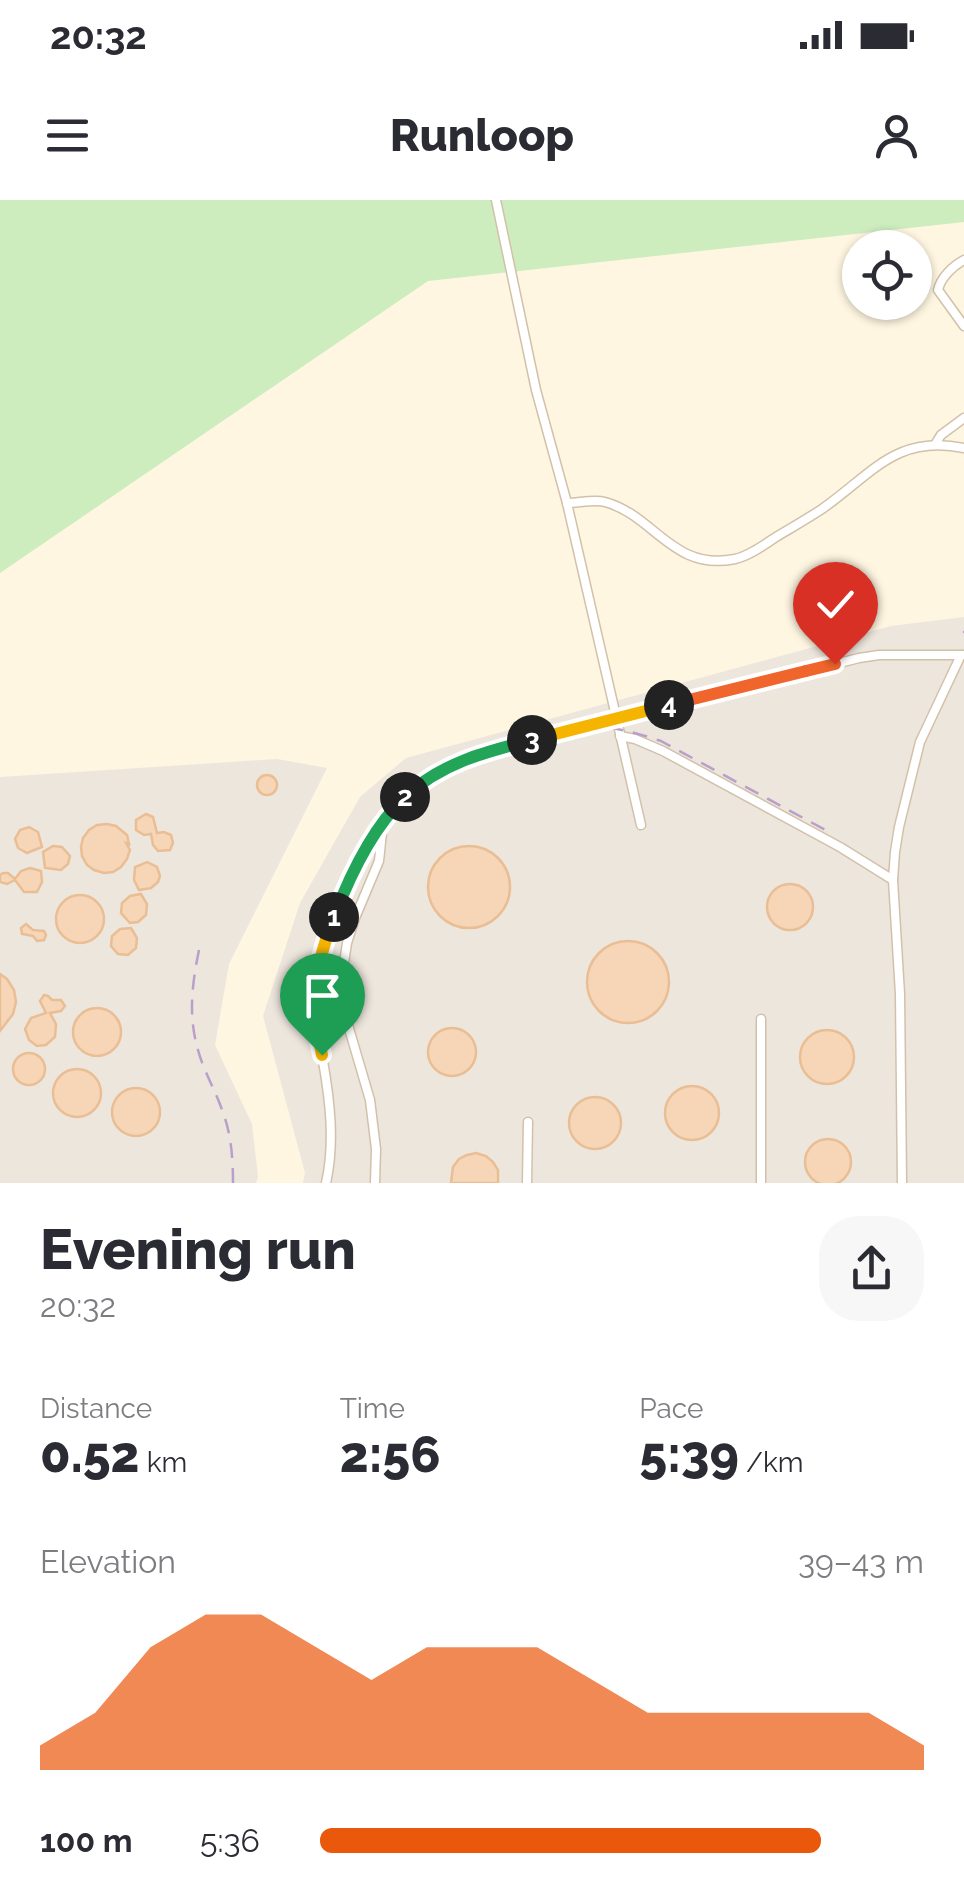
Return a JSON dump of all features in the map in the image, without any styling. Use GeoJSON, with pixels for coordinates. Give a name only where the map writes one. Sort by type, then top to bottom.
{"type":"FeatureCollection","features":[{"type":"Feature","properties":{"kind":"street"},"geometry":{"type":"LineString","coordinates":[[496,200],[536,390],[641,824]]}},
{"type":"Feature","properties":{"kind":"street"},"geometry":{"type":"LineString","coordinates":[[964,260],[954,266],[938,290],[964,326]]}},
{"type":"Feature","properties":{"kind":"street"},"geometry":{"type":"LineString","coordinates":[[936,443],[941,434],[964,418]]}},
{"type":"Feature","properties":{"kind":"street"},"geometry":{"type":"LineString","coordinates":[[566,503],[603,502],[624,511],[694,558],[738,559],[822,509],[897,452],[936,443],[964,448]]}},
{"type":"Feature","properties":{"kind":"street"},"geometry":{"type":"LineString","coordinates":[[326,1183],[331,1116],[314,1020],[316,978],[336,910],[368,846],[384,820],[416,787],[465,758],[859,658],[963,655],[920,742],[899,827],[894,880],[902,1183]]}},
{"type":"Feature","properties":{"kind":"street"},"geometry":{"type":"LineString","coordinates":[[620,736],[650,744],[696,768],[894,880]]}},
{"type":"Feature","properties":{"kind":"street"},"geometry":{"type":"LineString","coordinates":[[375,1183],[376,1149],[370,1100],[342,998],[342,969],[355,918],[379,861],[384,820]]}},
{"type":"Feature","properties":{"kind":"street"},"geometry":{"type":"LineString","coordinates":[[760,1183],[761,1019]]}},
{"type":"Feature","properties":{"kind":"street"},"geometry":{"type":"LineString","coordinates":[[528,1122],[528,1183]]}},
{"type":"Feature","properties":{"kind":"shaded area"},"geometry":{"type":"Polygon","coordinates":[[[964,617],[964,1183],[303,1183],[305,1173],[263,1016],[300,903],[360,797],[406,758],[891,626],[964,617]]]}},
{"type":"Feature","properties":{"kind":"shaded area"},"geometry":{"type":"Polygon","coordinates":[[[277,759],[327,768],[229,964],[215,1045],[252,1124],[256,1183],[0,1183],[0,777],[277,759]]]}},
{"type":"Feature","properties":{"kind":"green space"},"geometry":{"type":"Polygon","coordinates":[[[0,200],[964,200],[964,222],[891,230],[842,230],[842,235],[428,281],[0,573],[0,200]]]}},
{"type":"Feature","properties":{"kind":"building"},"geometry":{"type":"Polygon","coordinates":[[[263,775],[271,775],[277,785],[271,795],[263,795],[257,789],[257,781],[263,775]]]}},
{"type":"Feature","properties":{"kind":"building"},"geometry":{"type":"Polygon","coordinates":[[[146,814],[153,817],[157,833],[171,835],[170,850],[158,851],[151,834],[136,830],[136,820],[146,814]]]}},
{"type":"Feature","properties":{"kind":"building"},"geometry":{"type":"Polygon","coordinates":[[[107,824],[127,835],[130,850],[121,867],[104,873],[87,865],[81,847],[89,830],[107,824]]]}},
{"type":"Feature","properties":{"kind":"building"},"geometry":{"type":"Polygon","coordinates":[[[29,827],[38,832],[42,847],[27,853],[18,848],[15,839],[20,830],[29,827]]]}},
{"type":"Feature","properties":{"kind":"building"},"geometry":{"type":"Polygon","coordinates":[[[53,846],[62,847],[70,856],[61,870],[45,868],[43,852],[53,846]]]}},
{"type":"Feature","properties":{"kind":"building"},"geometry":{"type":"Polygon","coordinates":[[[469,846],[485,849],[498,858],[507,871],[507,903],[498,916],[485,925],[469,928],[453,925],[440,916],[431,903],[428,887],[431,871],[440,858],[453,849],[469,846]]]}},
{"type":"Feature","properties":{"kind":"building"},"geometry":{"type":"Polygon","coordinates":[[[147,862],[157,867],[160,876],[151,888],[139,890],[134,880],[135,867],[147,862]]]}},
{"type":"Feature","properties":{"kind":"building"},"geometry":{"type":"Polygon","coordinates":[[[30,868],[41,871],[42,882],[37,892],[24,892],[15,880],[0,882],[3,873],[15,879],[30,868]]]}},
{"type":"Feature","properties":{"kind":"building"},"geometry":{"type":"Polygon","coordinates":[[[790,884],[806,891],[813,907],[806,923],[790,930],[774,923],[767,907],[774,891],[790,884]]]}},
{"type":"Feature","properties":{"kind":"building"},"geometry":{"type":"Polygon","coordinates":[[[141,894],[147,904],[146,915],[130,923],[121,913],[122,903],[141,894]]]}},
{"type":"Feature","properties":{"kind":"building"},"geometry":{"type":"Polygon","coordinates":[[[80,895],[97,902],[104,919],[97,936],[80,943],[63,936],[56,919],[63,902],[80,895]]]}},
{"type":"Feature","properties":{"kind":"building"},"geometry":{"type":"Polygon","coordinates":[[[26,924],[33,930],[44,931],[44,940],[22,934],[21,928],[26,924]]]}},
{"type":"Feature","properties":{"kind":"building"},"geometry":{"type":"Polygon","coordinates":[[[131,928],[137,938],[136,948],[128,955],[118,954],[111,946],[112,936],[120,929],[131,928]]]}},
{"type":"Feature","properties":{"kind":"building"},"geometry":{"type":"Polygon","coordinates":[[[628,941],[644,944],[657,953],[666,966],[666,998],[657,1011],[644,1020],[628,1023],[612,1020],[599,1011],[590,998],[587,982],[590,966],[599,953],[612,944],[628,941]]]}},
{"type":"Feature","properties":{"kind":"building"},"geometry":{"type":"Polygon","coordinates":[[[0,974],[14,990],[16,1002],[13,1014],[0,1031],[0,974]]]}},
{"type":"Feature","properties":{"kind":"building"},"geometry":{"type":"Polygon","coordinates":[[[44,995],[61,1000],[65,1006],[50,1013],[56,1024],[55,1037],[46,1045],[37,1046],[29,1040],[25,1029],[31,1018],[46,1013],[40,1001],[44,995]]]}},
{"type":"Feature","properties":{"kind":"building"},"geometry":{"type":"Polygon","coordinates":[[[97,1008],[114,1015],[121,1032],[114,1049],[97,1056],[80,1049],[73,1032],[80,1015],[97,1008]]]}},
{"type":"Feature","properties":{"kind":"building"},"geometry":{"type":"Polygon","coordinates":[[[452,1028],[469,1035],[476,1052],[469,1069],[452,1076],[435,1069],[428,1052],[435,1035],[452,1028]]]}},
{"type":"Feature","properties":{"kind":"building"},"geometry":{"type":"Polygon","coordinates":[[[827,1030],[846,1038],[854,1057],[846,1076],[827,1084],[808,1076],[800,1057],[808,1038],[827,1030]]]}},
{"type":"Feature","properties":{"kind":"building"},"geometry":{"type":"Polygon","coordinates":[[[29,1053],[40,1058],[45,1069],[40,1080],[29,1085],[18,1080],[13,1069],[18,1058],[29,1053]]]}},
{"type":"Feature","properties":{"kind":"building"},"geometry":{"type":"Polygon","coordinates":[[[77,1069],[94,1076],[101,1093],[94,1110],[77,1117],[60,1110],[53,1093],[60,1076],[77,1069]]]}},
{"type":"Feature","properties":{"kind":"building"},"geometry":{"type":"Polygon","coordinates":[[[692,1086],[711,1094],[719,1113],[711,1132],[692,1140],[673,1132],[665,1113],[673,1094],[692,1086]]]}},
{"type":"Feature","properties":{"kind":"building"},"geometry":{"type":"Polygon","coordinates":[[[136,1088],[153,1095],[160,1112],[153,1129],[136,1136],[119,1129],[112,1112],[119,1095],[136,1088]]]}},
{"type":"Feature","properties":{"kind":"building"},"geometry":{"type":"Polygon","coordinates":[[[595,1097],[613,1105],[621,1123],[613,1141],[595,1149],[577,1141],[569,1123],[577,1105],[595,1097]]]}},
{"type":"Feature","properties":{"kind":"building"},"geometry":{"type":"Polygon","coordinates":[[[819,1140],[837,1140],[850,1153],[850,1171],[838,1183],[818,1183],[806,1171],[806,1153],[819,1140]]]}},
{"type":"Feature","properties":{"kind":"building"},"geometry":{"type":"Polygon","coordinates":[[[476,1153],[493,1162],[498,1170],[498,1183],[451,1183],[453,1167],[459,1159],[476,1153]]]}},
{"type":"Feature","properties":{"kind":"railway"},"geometry":{"type":"LineString","coordinates":[[509,732],[586,725],[661,741],[831,833]]}},
{"type":"Feature","properties":{"kind":"railway"},"geometry":{"type":"LineString","coordinates":[[199,950],[193,1025],[200,1057],[227,1126],[233,1183]]}},
{"type":"Feature","properties":{"kind":"route"},"geometry":{"type":"LineString","coordinates":[[322,1055],[314,1020],[314,992],[326,936],[368,846],[384,820],[416,787],[465,758],[835,664]]}}]}
